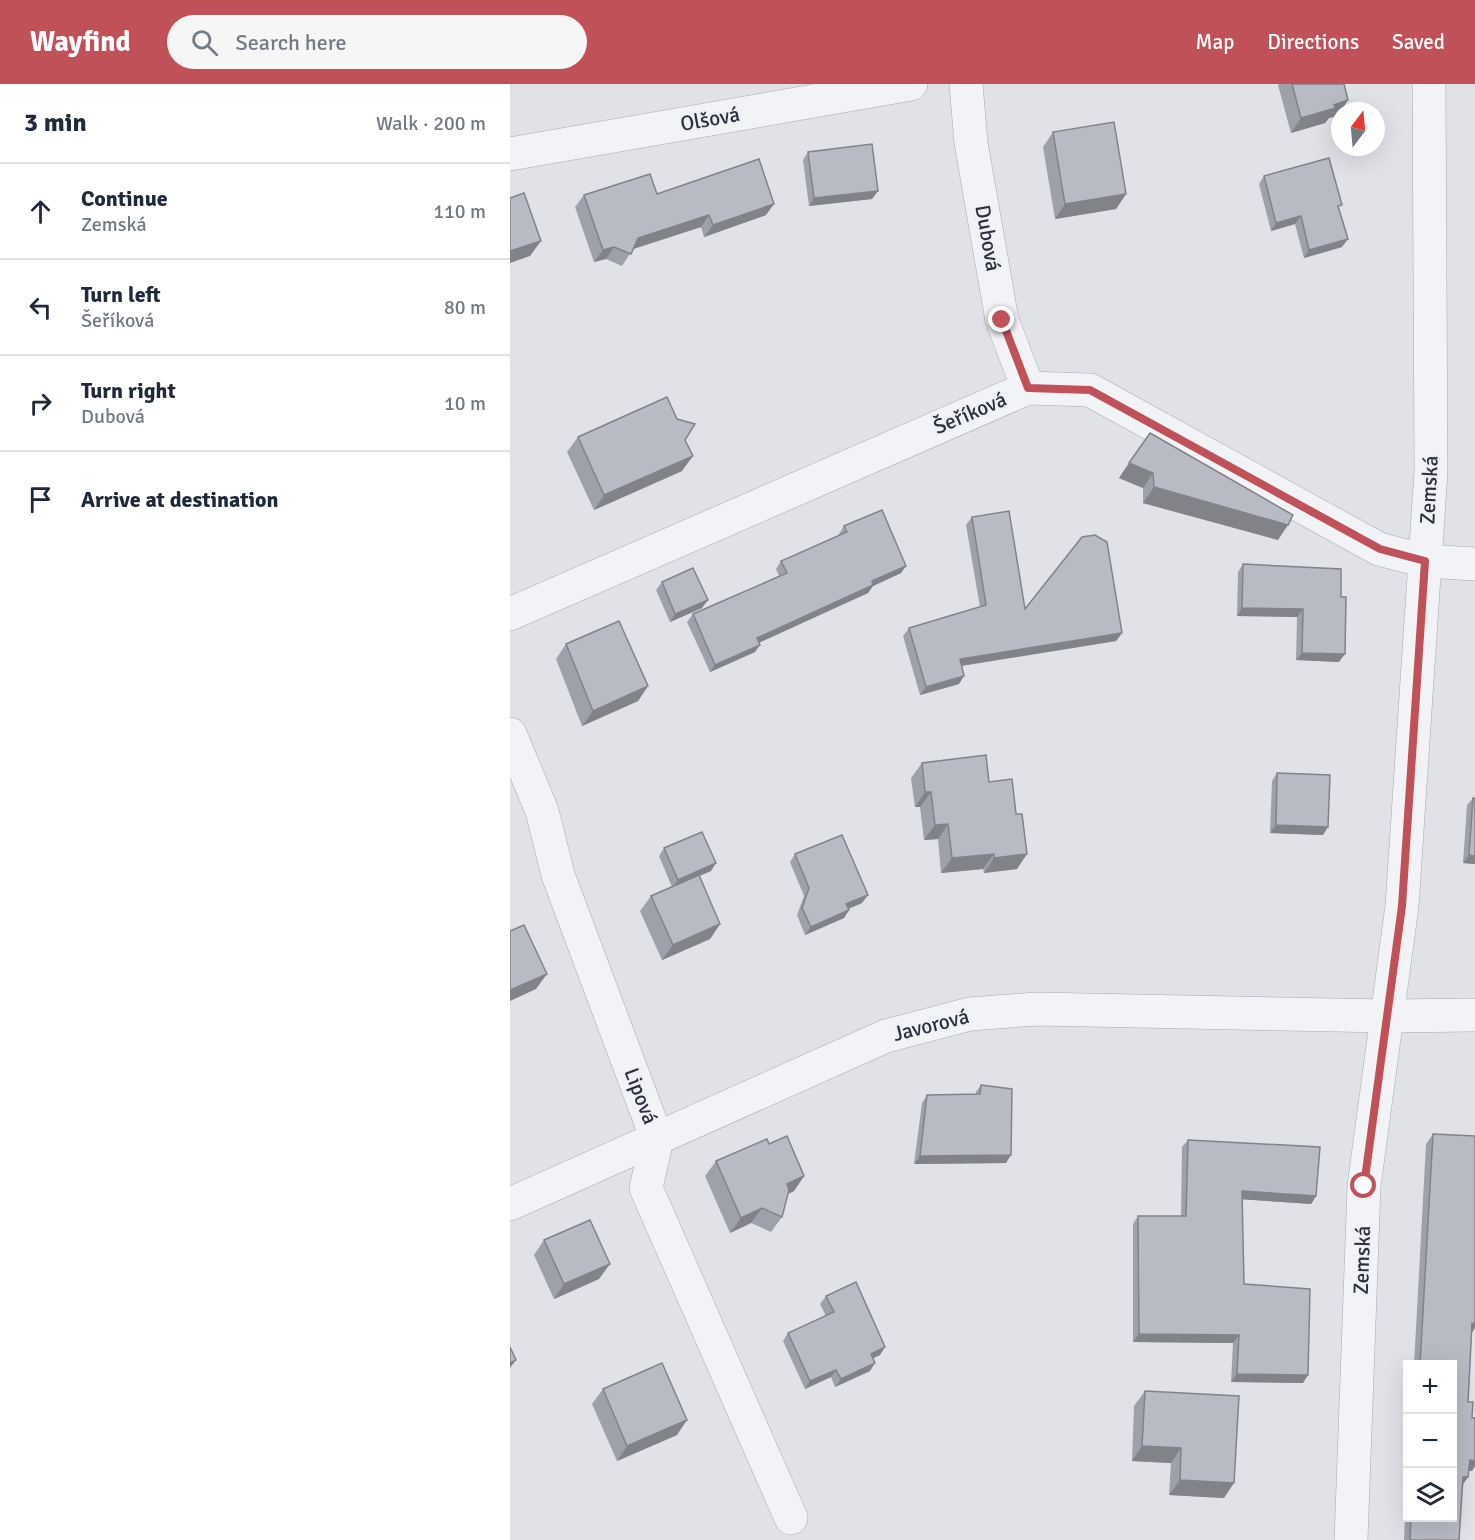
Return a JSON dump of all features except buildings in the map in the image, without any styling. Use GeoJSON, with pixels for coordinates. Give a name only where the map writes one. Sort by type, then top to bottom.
{"type":"FeatureCollection","features":[{"type":"Feature","properties":{"kind":"street","name":"Olšová"},"geometry":{"type":"LineString","coordinates":[[510,154],[911,84]]}},
{"type":"Feature","properties":{"kind":"street","name":"Dubová"},"geometry":{"type":"LineString","coordinates":[[966,84],[971,143],[1002,320],[1028,388]]}},
{"type":"Feature","properties":{"kind":"street","name":"Zemská"},"geometry":{"type":"LineString","coordinates":[[1351,1540],[1364,1186],[1402,906],[1431,471],[1429,84]]}},
{"type":"Feature","properties":{"kind":"street","name":"Šeříková"},"geometry":{"type":"LineString","coordinates":[[510,614],[1028,388],[1090,390],[1380,549],[1425,561],[1475,564]]}},
{"type":"Feature","properties":{"kind":"street","name":"Lipová"},"geometry":{"type":"LineString","coordinates":[[510,734],[542,811],[558,875],[657,1139],[646,1188],[791,1518]]}},
{"type":"Feature","properties":{"kind":"street","name":"Javorová"},"geometry":{"type":"LineString","coordinates":[[510,1204],[886,1036],[970,1014],[1038,1009],[1386,1016],[1475,1015]]}},
{"type":"Feature","properties":{"kind":"route"},"geometry":{"type":"LineString","coordinates":[[1002,320],[1028,388],[1090,390],[1380,549],[1425,561],[1402,906],[1364,1186]]}}]}
